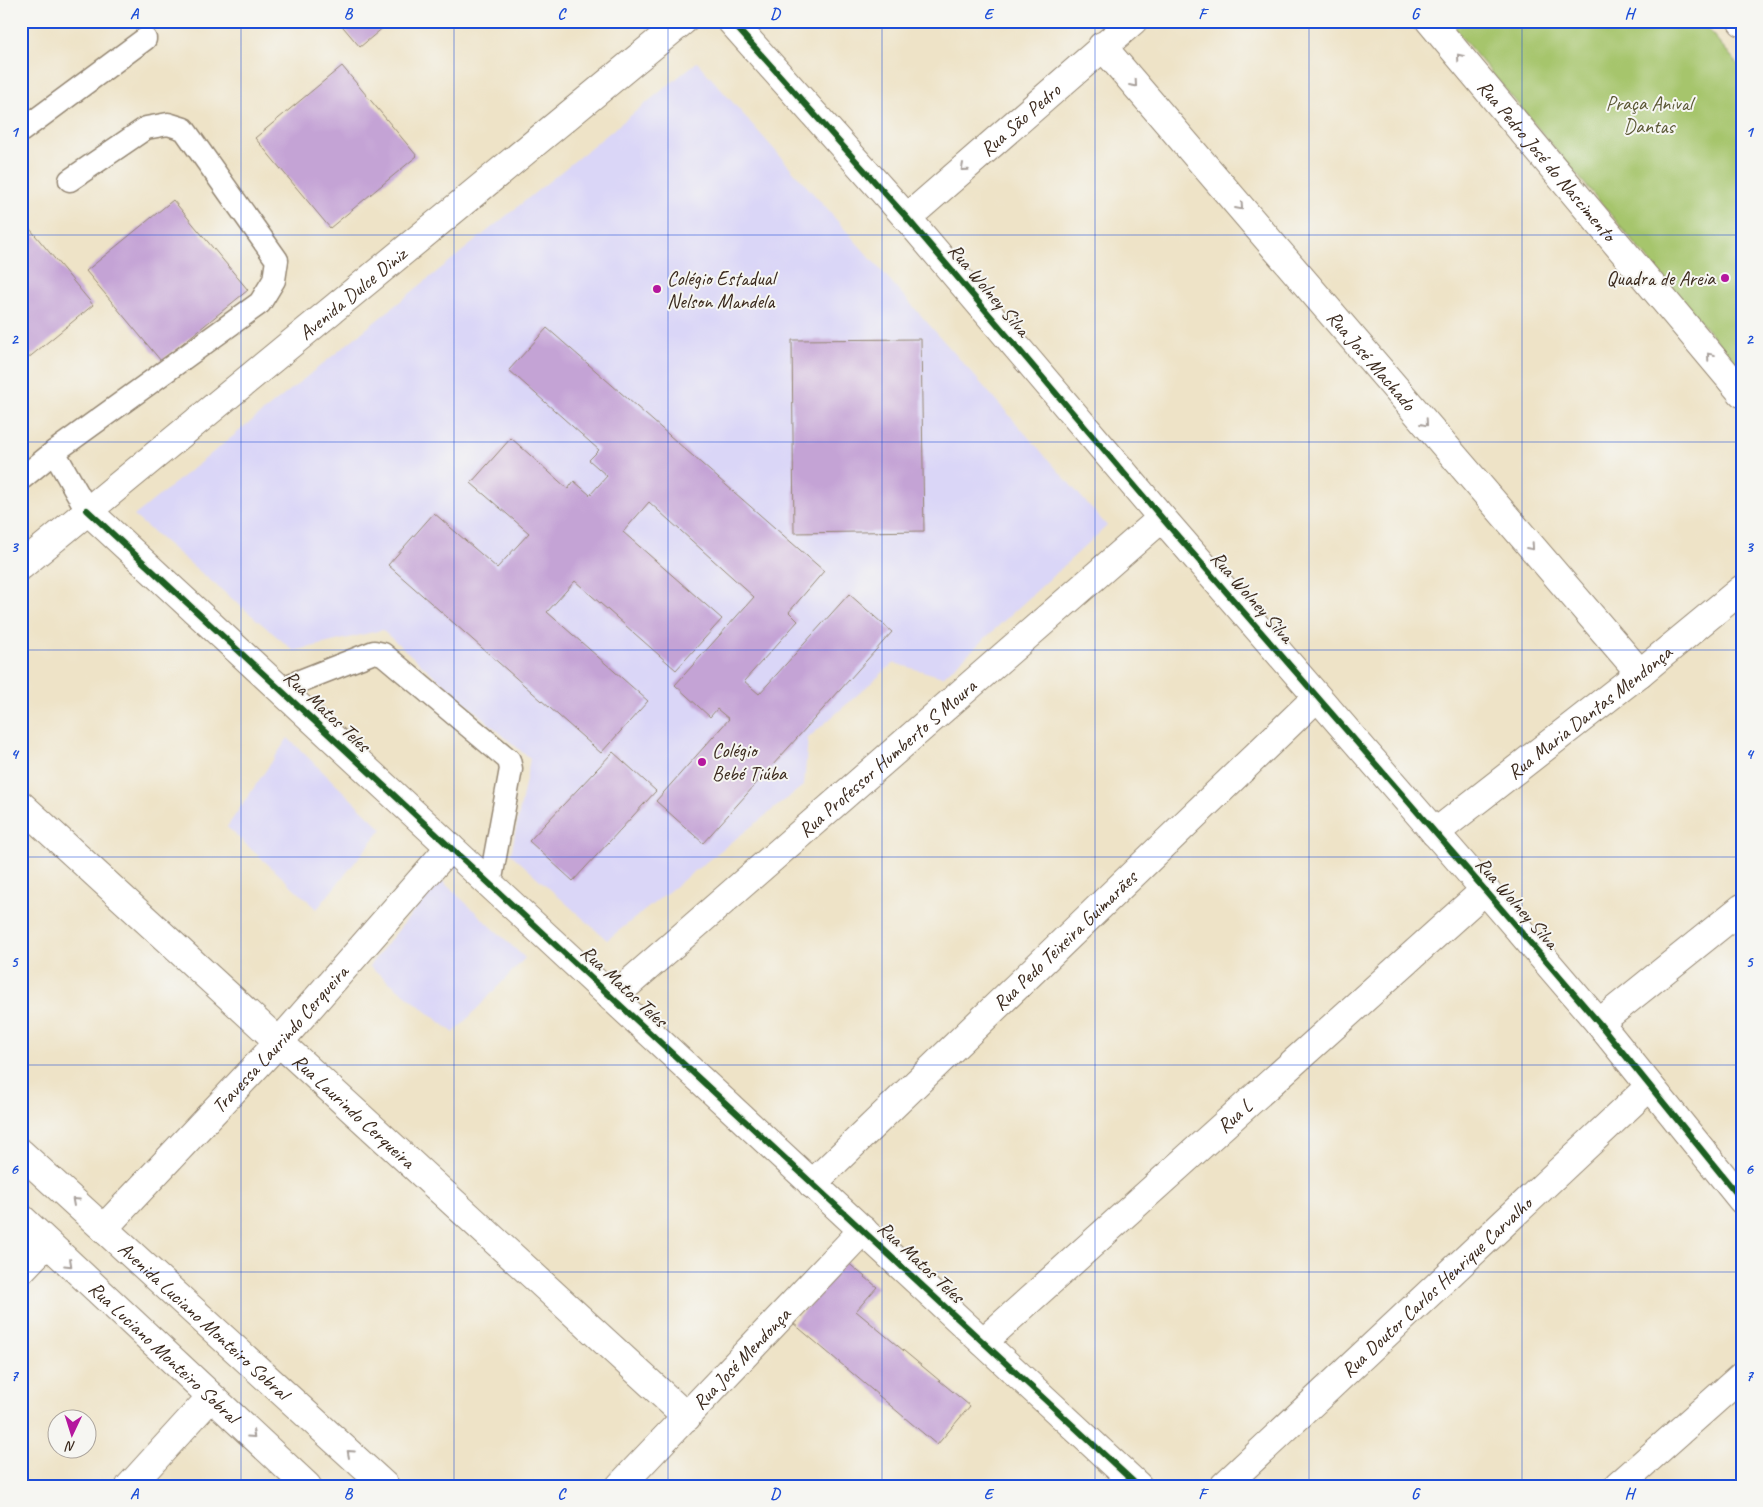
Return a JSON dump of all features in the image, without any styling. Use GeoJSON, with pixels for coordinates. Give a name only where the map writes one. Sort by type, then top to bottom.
{"type":"FeatureCollection","features":[{"type":"Feature","properties":{"kind":"street","name":"Avenida Dulce Diniz"},"geometry":{"type":"LineString","coordinates":[[21,566],[683,21]]}},
{"type":"Feature","properties":{"kind":"street","name":"Rua Wolney Silva"},"geometry":{"type":"LineString","coordinates":[[731,21],[906,218],[1162,518],[1485,890],[1599,1023],[1742,1200]]}},
{"type":"Feature","properties":{"kind":"street","name":"Rua São Pedro"},"geometry":{"type":"LineString","coordinates":[[906,218],[1102,46],[1134,21]]}},
{"type":"Feature","properties":{"kind":"street","name":"Rua Pedro José do Nascimento"},"geometry":{"type":"LineString","coordinates":[[1430,21],[1738,388]]}},
{"type":"Feature","properties":{"kind":"street","name":"Rua José Machado"},"geometry":{"type":"LineString","coordinates":[[1102,46],[1640,673]]}},
{"type":"Feature","properties":{"kind":"street","name":"Rua Matos Teles"},"geometry":{"type":"LineString","coordinates":[[87,510],[1138,1486]]}},
{"type":"Feature","properties":{"kind":"street","name":"Rua Professor Humberto S Moura"},"geometry":{"type":"LineString","coordinates":[[612,998],[1162,518]]}},
{"type":"Feature","properties":{"kind":"street","name":"Rua Maria Dantas Mendonça"},"geometry":{"type":"LineString","coordinates":[[1435,833],[1640,673],[1742,589]]}},
{"type":"Feature","properties":{"kind":"street","name":"Rua Pedo Teixeira Guimarães"},"geometry":{"type":"LineString","coordinates":[[812,1184],[1317,697]]}},
{"type":"Feature","properties":{"kind":"street","name":"Rua Laurindo Cerqueira"},"geometry":{"type":"LineString","coordinates":[[21,806],[280,1041],[687,1417]]}},
{"type":"Feature","properties":{"kind":"street","name":"Travessa Laurindo Cerqueira"},"geometry":{"type":"LineString","coordinates":[[104,1228],[280,1041],[450,847]]}},
{"type":"Feature","properties":{"kind":"street","name":"Rua L"},"geometry":{"type":"LineString","coordinates":[[983,1342],[1485,890]]}},
{"type":"Feature","properties":{"kind":"street"},"geometry":{"type":"LineString","coordinates":[[1599,1023],[1742,908]]}},
{"type":"Feature","properties":{"kind":"street","name":"Rua Doutor Carlos Henrique Carvalho"},"geometry":{"type":"LineString","coordinates":[[1224,1486],[1649,1087]]}},
{"type":"Feature","properties":{"kind":"street","name":"Avenida Luciano Monteiro Sobral"},"geometry":{"type":"LineString","coordinates":[[21,1153],[386,1486]]}},
{"type":"Feature","properties":{"kind":"street","name":"Rua Luciano Monteiro Sobral"},"geometry":{"type":"LineString","coordinates":[[21,1218],[211,1398],[308,1486]]}},
{"type":"Feature","properties":{"kind":"street","name":"Rua José Mendonça"},"geometry":{"type":"LineString","coordinates":[[620,1486],[862,1230]]}},
{"type":"Feature","properties":{"kind":"street"},"geometry":{"type":"LineString","coordinates":[[21,1270],[47,1243]]}},
{"type":"Feature","properties":{"kind":"street"},"geometry":{"type":"LineString","coordinates":[[1618,1486],[1742,1376]]}},
{"type":"Feature","properties":{"kind":"street"},"geometry":{"type":"LineString","coordinates":[[130,1486],[211,1398]]}},
{"type":"Feature","properties":{"kind":"lane"},"geometry":{"type":"LineString","coordinates":[[21,131],[145,39]]}},
{"type":"Feature","properties":{"kind":"lane"},"geometry":{"type":"LineString","coordinates":[[21,479],[54,452],[260,303],[274,280],[277,260],[184,129],[168,124],[146,128],[70,180]]}},
{"type":"Feature","properties":{"kind":"lane"},"geometry":{"type":"LineString","coordinates":[[54,452],[87,510]]}},
{"type":"Feature","properties":{"kind":"lane"},"geometry":{"type":"LineString","coordinates":[[280,689],[374,652],[383,654],[509,760],[511,769],[490,884]]}},
{"type":"Feature","properties":{"kind":"shaded area","name":"Colégio Estadual Nelson Mandela"},"geometry":{"type":"Polygon","coordinates":[[[697,62],[1107,526],[943,677],[894,663],[808,738],[804,785],[607,940],[511,854],[530,759],[382,630],[294,651],[134,516],[697,62]]]}},
{"type":"Feature","properties":{"kind":"shaded area"},"geometry":{"type":"Polygon","coordinates":[[[288,738],[382,829],[317,909],[227,827],[288,738]]]}},
{"type":"Feature","properties":{"kind":"shaded area"},"geometry":{"type":"Polygon","coordinates":[[[440,879],[525,958],[454,1033],[369,966],[440,879]]]}},
{"type":"Feature","properties":{"kind":"green space","name":"Praça Anival Dantas"},"geometry":{"type":"Polygon","coordinates":[[[1448,21],[1701,21],[1742,69],[1742,371],[1448,21]]]}},
{"type":"Feature","properties":{"kind":"building"},"geometry":{"type":"Polygon","coordinates":[[[338,21],[391,21],[360,47],[338,21]]]}},
{"type":"Feature","properties":{"kind":"building"},"geometry":{"type":"Polygon","coordinates":[[[342,66],[417,156],[330,228],[255,138],[342,66]]]}},
{"type":"Feature","properties":{"kind":"building"},"geometry":{"type":"Polygon","coordinates":[[[173,200],[248,290],[161,361],[86,271],[173,200]]]}},
{"type":"Feature","properties":{"kind":"building"},"geometry":{"type":"Polygon","coordinates":[[[21,218],[93,305],[21,364],[21,218]]]}},
{"type":"Feature","properties":{"kind":"building"},"geometry":{"type":"Polygon","coordinates":[[[547,328],[824,571],[789,612],[798,621],[744,681],[759,694],[849,594],[892,632],[703,843],[656,801],[729,719],[717,709],[710,717],[675,685],[754,597],[649,502],[623,532],[722,619],[676,670],[575,581],[547,612],[648,701],[601,753],[388,565],[434,513],[497,568],[529,533],[471,483],[511,438],[568,489],[574,481],[590,495],[607,476],[589,460],[599,450],[509,370],[547,328]]]}},
{"type":"Feature","properties":{"kind":"building"},"geometry":{"type":"Polygon","coordinates":[[[921,339],[924,531],[794,533],[792,340],[921,339]]]}},
{"type":"Feature","properties":{"kind":"building"},"geometry":{"type":"Polygon","coordinates":[[[613,752],[656,791],[573,881],[529,841],[613,752]]]}},
{"type":"Feature","properties":{"kind":"building"},"geometry":{"type":"Polygon","coordinates":[[[846,1261],[877,1287],[856,1311],[970,1406],[937,1445],[793,1323],[846,1261]]]}},
{"type":"Feature","properties":{"kind":"cycle path"},"geometry":{"type":"LineString","coordinates":[[731,21],[907,218],[1162,518],[1485,890],[1599,1023],[1742,1200]]}},
{"type":"Feature","properties":{"kind":"cycle path"},"geometry":{"type":"LineString","coordinates":[[87,510],[1138,1486]]}},
{"type":"Feature","properties":{"kind":"place","name":"Quadra de Areia"},"geometry":{"type":"Point","coordinates":[1725,278]}},
{"type":"Feature","properties":{"kind":"place","name":"Colégio Estadual Nelson Mandela"},"geometry":{"type":"Point","coordinates":[657,289]}},
{"type":"Feature","properties":{"kind":"place","name":"Colégio Bebé Tiúba"},"geometry":{"type":"Point","coordinates":[702,762]}}]}
